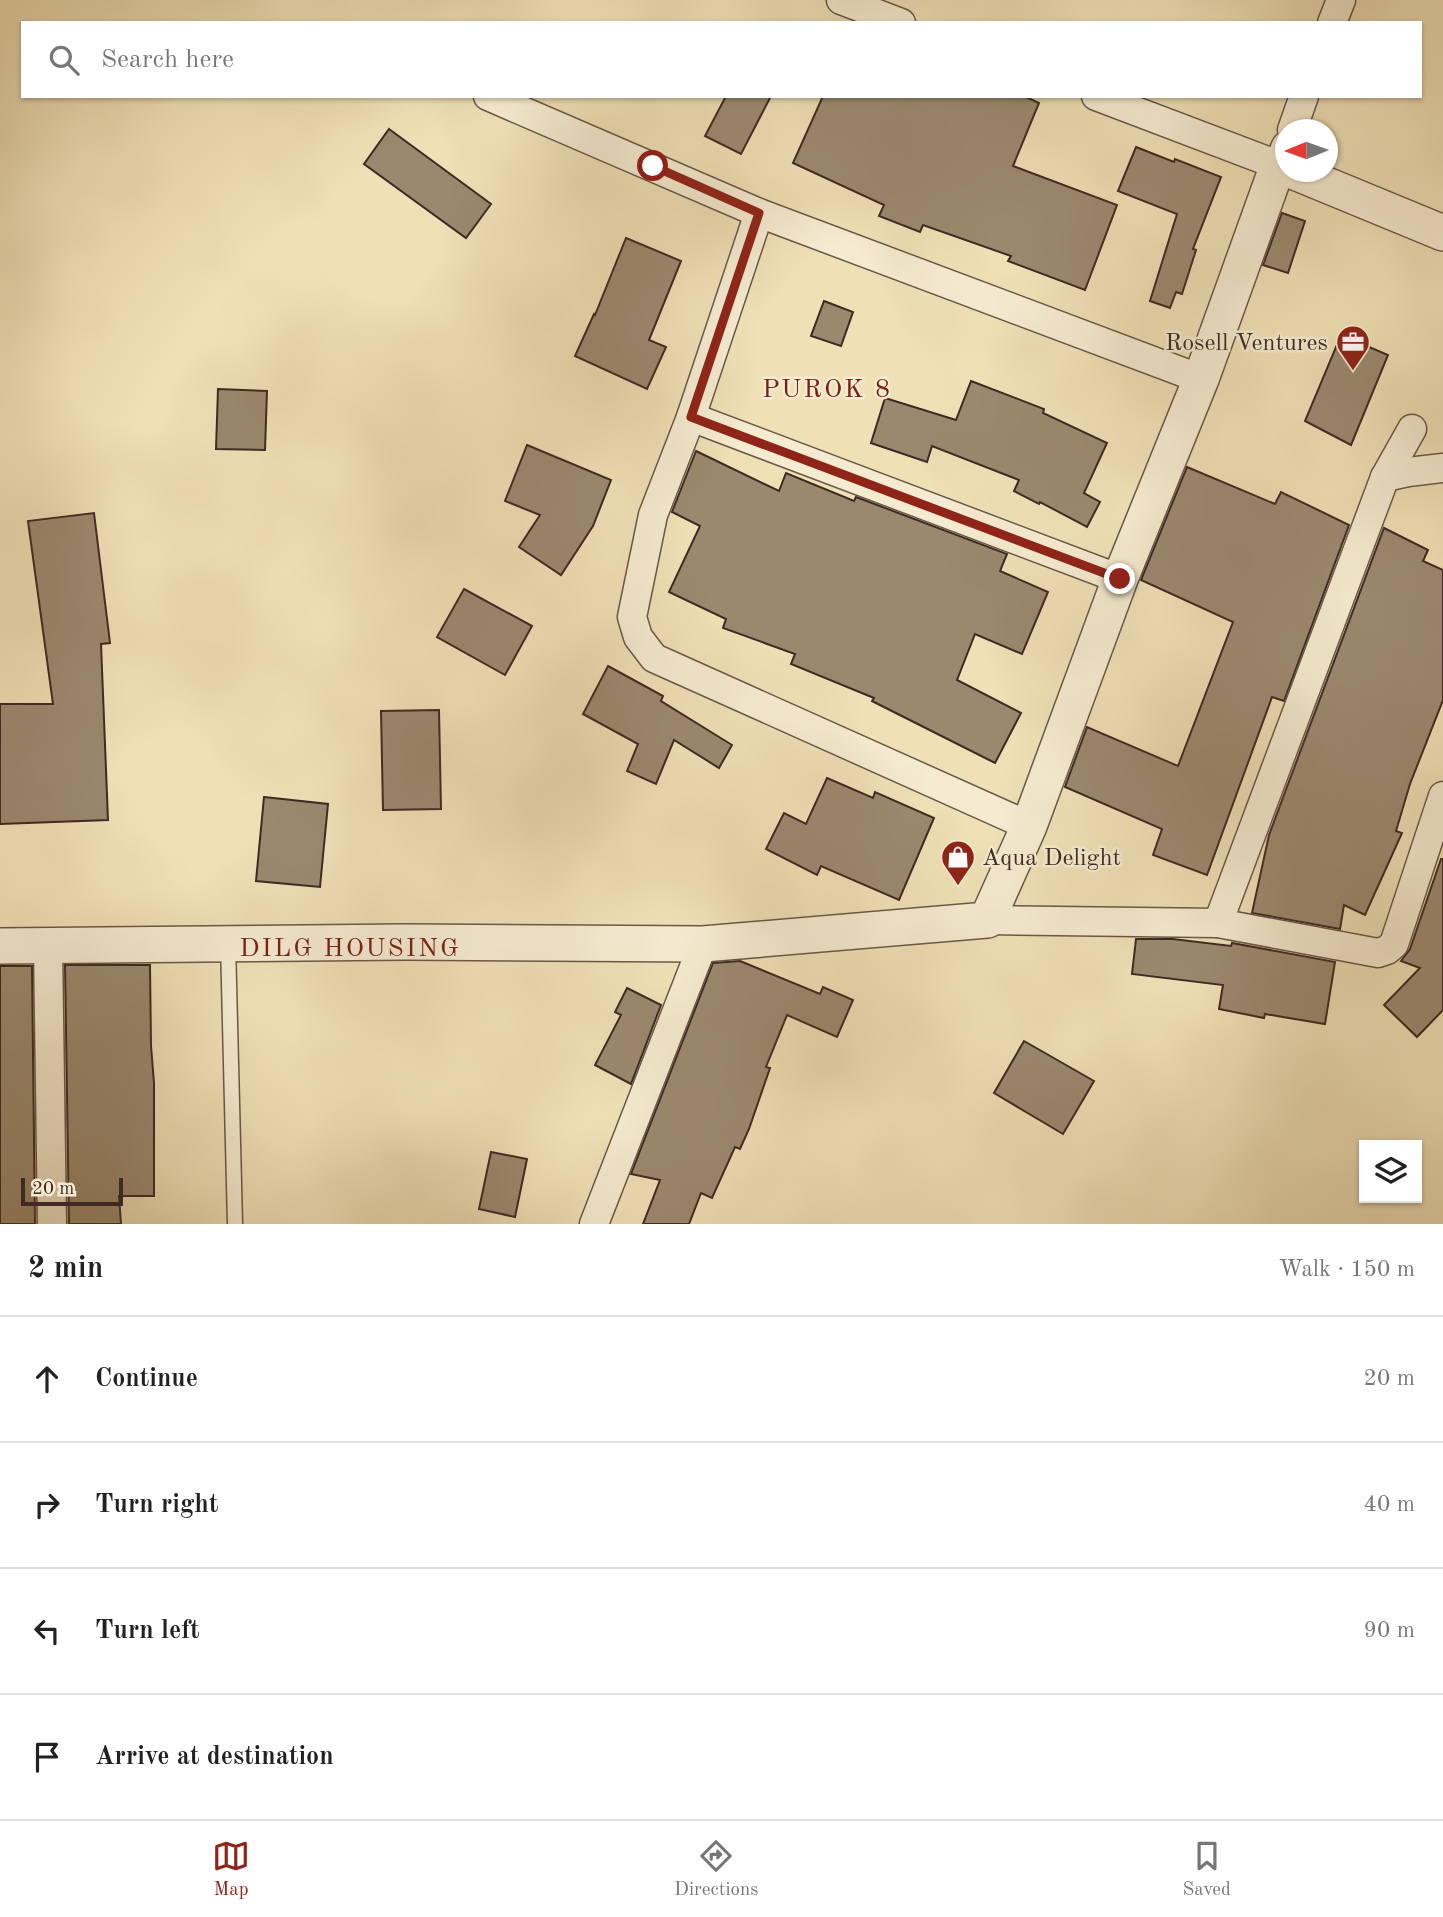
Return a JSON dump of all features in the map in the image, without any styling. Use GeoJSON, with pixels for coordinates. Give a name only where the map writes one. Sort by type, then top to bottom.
{"type":"FeatureCollection","features":[{"type":"Feature","properties":{"kind":"street"},"geometry":{"type":"LineString","coordinates":[[841,0],[896,21]]}},
{"type":"Feature","properties":{"kind":"street"},"geometry":{"type":"LineString","coordinates":[[1333,21],[1341,0]]}},
{"type":"Feature","properties":{"kind":"street"},"geometry":{"type":"LineString","coordinates":[[493,98],[759,213],[1201,379]]}},
{"type":"Feature","properties":{"kind":"street"},"geometry":{"type":"LineString","coordinates":[[1102,98],[1275,158]]}},
{"type":"Feature","properties":{"kind":"street"},"geometry":{"type":"LineString","coordinates":[[1296,119],[1303,98]]}},
{"type":"Feature","properties":{"kind":"street"},"geometry":{"type":"LineString","coordinates":[[987,919],[1029,826],[1120,579],[1278,182]]}},
{"type":"Feature","properties":{"kind":"street"},"geometry":{"type":"LineString","coordinates":[[1330,182],[1443,233]]}},
{"type":"Feature","properties":{"kind":"street"},"geometry":{"type":"LineString","coordinates":[[759,213],[691,417],[653,514],[632,617],[638,637],[654,658],[1029,826]]}},
{"type":"Feature","properties":{"kind":"street"},"geometry":{"type":"LineString","coordinates":[[691,417],[1120,579]]}},
{"type":"Feature","properties":{"kind":"street"},"geometry":{"type":"LineString","coordinates":[[1218,923],[1385,477],[1412,429]]}},
{"type":"Feature","properties":{"kind":"street"},"geometry":{"type":"LineString","coordinates":[[1385,477],[1443,468]]}},
{"type":"Feature","properties":{"kind":"street"},"geometry":{"type":"LineString","coordinates":[[0,946],[420,942],[703,944],[987,919],[1218,923],[1378,953],[1394,944],[1437,830],[1443,796]]}},
{"type":"Feature","properties":{"kind":"street"},"geometry":{"type":"LineString","coordinates":[[594,1224],[703,944]]}},
{"type":"Feature","properties":{"kind":"street"},"geometry":{"type":"LineString","coordinates":[[48,945],[52,1224]]}},
{"type":"Feature","properties":{"kind":"lane"},"geometry":{"type":"LineString","coordinates":[[228,943],[235,1224]]}},
{"type":"Feature","properties":{"kind":"building"},"geometry":{"type":"Polygon","coordinates":[[[725,98],[770,98],[741,154],[705,136],[725,98]]]}},
{"type":"Feature","properties":{"kind":"building"},"geometry":{"type":"Polygon","coordinates":[[[822,98],[1028,98],[1039,103],[1013,166],[1117,205],[1085,290],[1008,261],[1011,256],[923,225],[920,232],[879,216],[884,205],[793,163],[822,98]]]}},
{"type":"Feature","properties":{"kind":"building"},"geometry":{"type":"Polygon","coordinates":[[[389,129],[491,204],[466,238],[364,164],[389,129]]]}},
{"type":"Feature","properties":{"kind":"building"},"geometry":{"type":"Polygon","coordinates":[[[1136,147],[1221,177],[1193,249],[1196,250],[1182,294],[1176,292],[1170,308],[1150,301],[1177,214],[1118,191],[1136,147]]]}},
{"type":"Feature","properties":{"kind":"building"},"geometry":{"type":"Polygon","coordinates":[[[1282,213],[1305,221],[1288,273],[1263,265],[1282,213]]]}},
{"type":"Feature","properties":{"kind":"building"},"geometry":{"type":"Polygon","coordinates":[[[626,238],[681,261],[649,340],[666,347],[647,389],[575,356],[626,238]]]}},
{"type":"Feature","properties":{"kind":"building"},"geometry":{"type":"Polygon","coordinates":[[[824,301],[853,312],[841,346],[811,336],[824,301]]]}},
{"type":"Feature","properties":{"kind":"building"},"geometry":{"type":"Polygon","coordinates":[[[1341,335],[1388,355],[1351,445],[1305,421],[1341,335]]]}},
{"type":"Feature","properties":{"kind":"building"},"geometry":{"type":"Polygon","coordinates":[[[971,381],[1044,409],[1043,413],[1107,443],[1084,493],[1100,502],[1087,527],[1014,491],[1019,480],[932,446],[927,462],[871,443],[885,398],[956,420],[971,381]]]}},
{"type":"Feature","properties":{"kind":"building"},"geometry":{"type":"Polygon","coordinates":[[[218,389],[267,391],[265,450],[216,449],[218,389]]]}},
{"type":"Feature","properties":{"kind":"building"},"geometry":{"type":"Polygon","coordinates":[[[527,445],[611,480],[593,526],[561,575],[519,547],[540,515],[505,501],[527,445]]]}},
{"type":"Feature","properties":{"kind":"building"},"geometry":{"type":"Polygon","coordinates":[[[696,451],[779,491],[786,473],[854,501],[856,497],[1007,554],[1000,571],[1048,592],[1022,654],[975,634],[957,680],[1021,713],[995,763],[872,701],[874,698],[791,664],[795,654],[723,628],[726,619],[669,592],[700,526],[672,512],[696,451]]]}},
{"type":"Feature","properties":{"kind":"building"},"geometry":{"type":"Polygon","coordinates":[[[1187,467],[1275,504],[1281,492],[1349,525],[1284,701],[1272,697],[1207,875],[1153,855],[1162,829],[1065,787],[1087,727],[1178,766],[1233,622],[1141,580],[1187,467]]]}},
{"type":"Feature","properties":{"kind":"building"},"geometry":{"type":"Polygon","coordinates":[[[94,513],[110,643],[101,644],[108,820],[0,824],[0,704],[53,704],[28,521],[94,513]]]}},
{"type":"Feature","properties":{"kind":"building"},"geometry":{"type":"Polygon","coordinates":[[[1384,528],[1428,550],[1423,561],[1443,570],[1443,700],[1410,784],[1396,831],[1402,833],[1365,915],[1344,905],[1340,929],[1252,913],[1269,835],[1384,528]]]}},
{"type":"Feature","properties":{"kind":"building"},"geometry":{"type":"Polygon","coordinates":[[[464,589],[532,626],[505,675],[437,637],[464,589]]]}},
{"type":"Feature","properties":{"kind":"building"},"geometry":{"type":"Polygon","coordinates":[[[608,666],[663,696],[661,701],[732,745],[719,768],[674,740],[656,784],[627,771],[638,744],[583,714],[608,666]]]}},
{"type":"Feature","properties":{"kind":"building"},"geometry":{"type":"Polygon","coordinates":[[[439,710],[441,809],[383,810],[381,711],[439,710]]]}},
{"type":"Feature","properties":{"kind":"building"},"geometry":{"type":"Polygon","coordinates":[[[827,778],[873,798],[875,792],[934,818],[899,900],[821,866],[817,875],[766,849],[784,813],[806,824],[827,778]]]}},
{"type":"Feature","properties":{"kind":"building"},"geometry":{"type":"Polygon","coordinates":[[[264,797],[328,804],[320,887],[256,881],[264,797]]]}},
{"type":"Feature","properties":{"kind":"building"},"geometry":{"type":"Polygon","coordinates":[[[1441,859],[1443,1010],[1417,1037],[1384,1005],[1420,968],[1401,961],[1410,949],[1441,859]]]}},
{"type":"Feature","properties":{"kind":"building"},"geometry":{"type":"Polygon","coordinates":[[[1136,939],[1173,939],[1231,946],[1232,943],[1335,962],[1325,1024],[1265,1014],[1264,1018],[1219,1009],[1223,985],[1132,974],[1136,939]]]}},
{"type":"Feature","properties":{"kind":"building"},"geometry":{"type":"Polygon","coordinates":[[[740,961],[820,994],[823,987],[853,1000],[837,1037],[787,1015],[766,1067],[770,1068],[749,1129],[740,1149],[735,1147],[712,1198],[701,1193],[689,1224],[643,1224],[660,1180],[631,1174],[713,963],[740,961]]]}},
{"type":"Feature","properties":{"kind":"building"},"geometry":{"type":"Polygon","coordinates":[[[65,965],[150,965],[154,1196],[119,1196],[121,1224],[69,1224],[65,965]]]}},
{"type":"Feature","properties":{"kind":"building"},"geometry":{"type":"Polygon","coordinates":[[[0,966],[32,966],[35,1224],[0,1224],[0,966]]]}},
{"type":"Feature","properties":{"kind":"building"},"geometry":{"type":"Polygon","coordinates":[[[627,988],[661,1005],[631,1084],[595,1065],[621,1015],[615,1012],[627,988]]]}},
{"type":"Feature","properties":{"kind":"building"},"geometry":{"type":"Polygon","coordinates":[[[1024,1041],[1094,1081],[1063,1134],[994,1093],[1024,1041]]]}},
{"type":"Feature","properties":{"kind":"building"},"geometry":{"type":"Polygon","coordinates":[[[491,1152],[527,1159],[515,1217],[479,1209],[491,1152]]]}},
{"type":"Feature","properties":{"kind":"place","name":"Rosell Ventures"},"geometry":{"type":"Point","coordinates":[1353,372]}},
{"type":"Feature","properties":{"kind":"place","name":"Aqua Delight"},"geometry":{"type":"Point","coordinates":[958,887]}},
{"type":"Feature","properties":{"kind":"district","name":"PUROK 8"},"geometry":{"type":"Point","coordinates":[827,388]}},
{"type":"Feature","properties":{"kind":"district","name":"DILG HOUSING"},"geometry":{"type":"Point","coordinates":[350,947]}},
{"type":"Feature","properties":{"kind":"route"},"geometry":{"type":"LineString","coordinates":[[653,166],[759,213],[691,417],[1120,579]]}}]}
